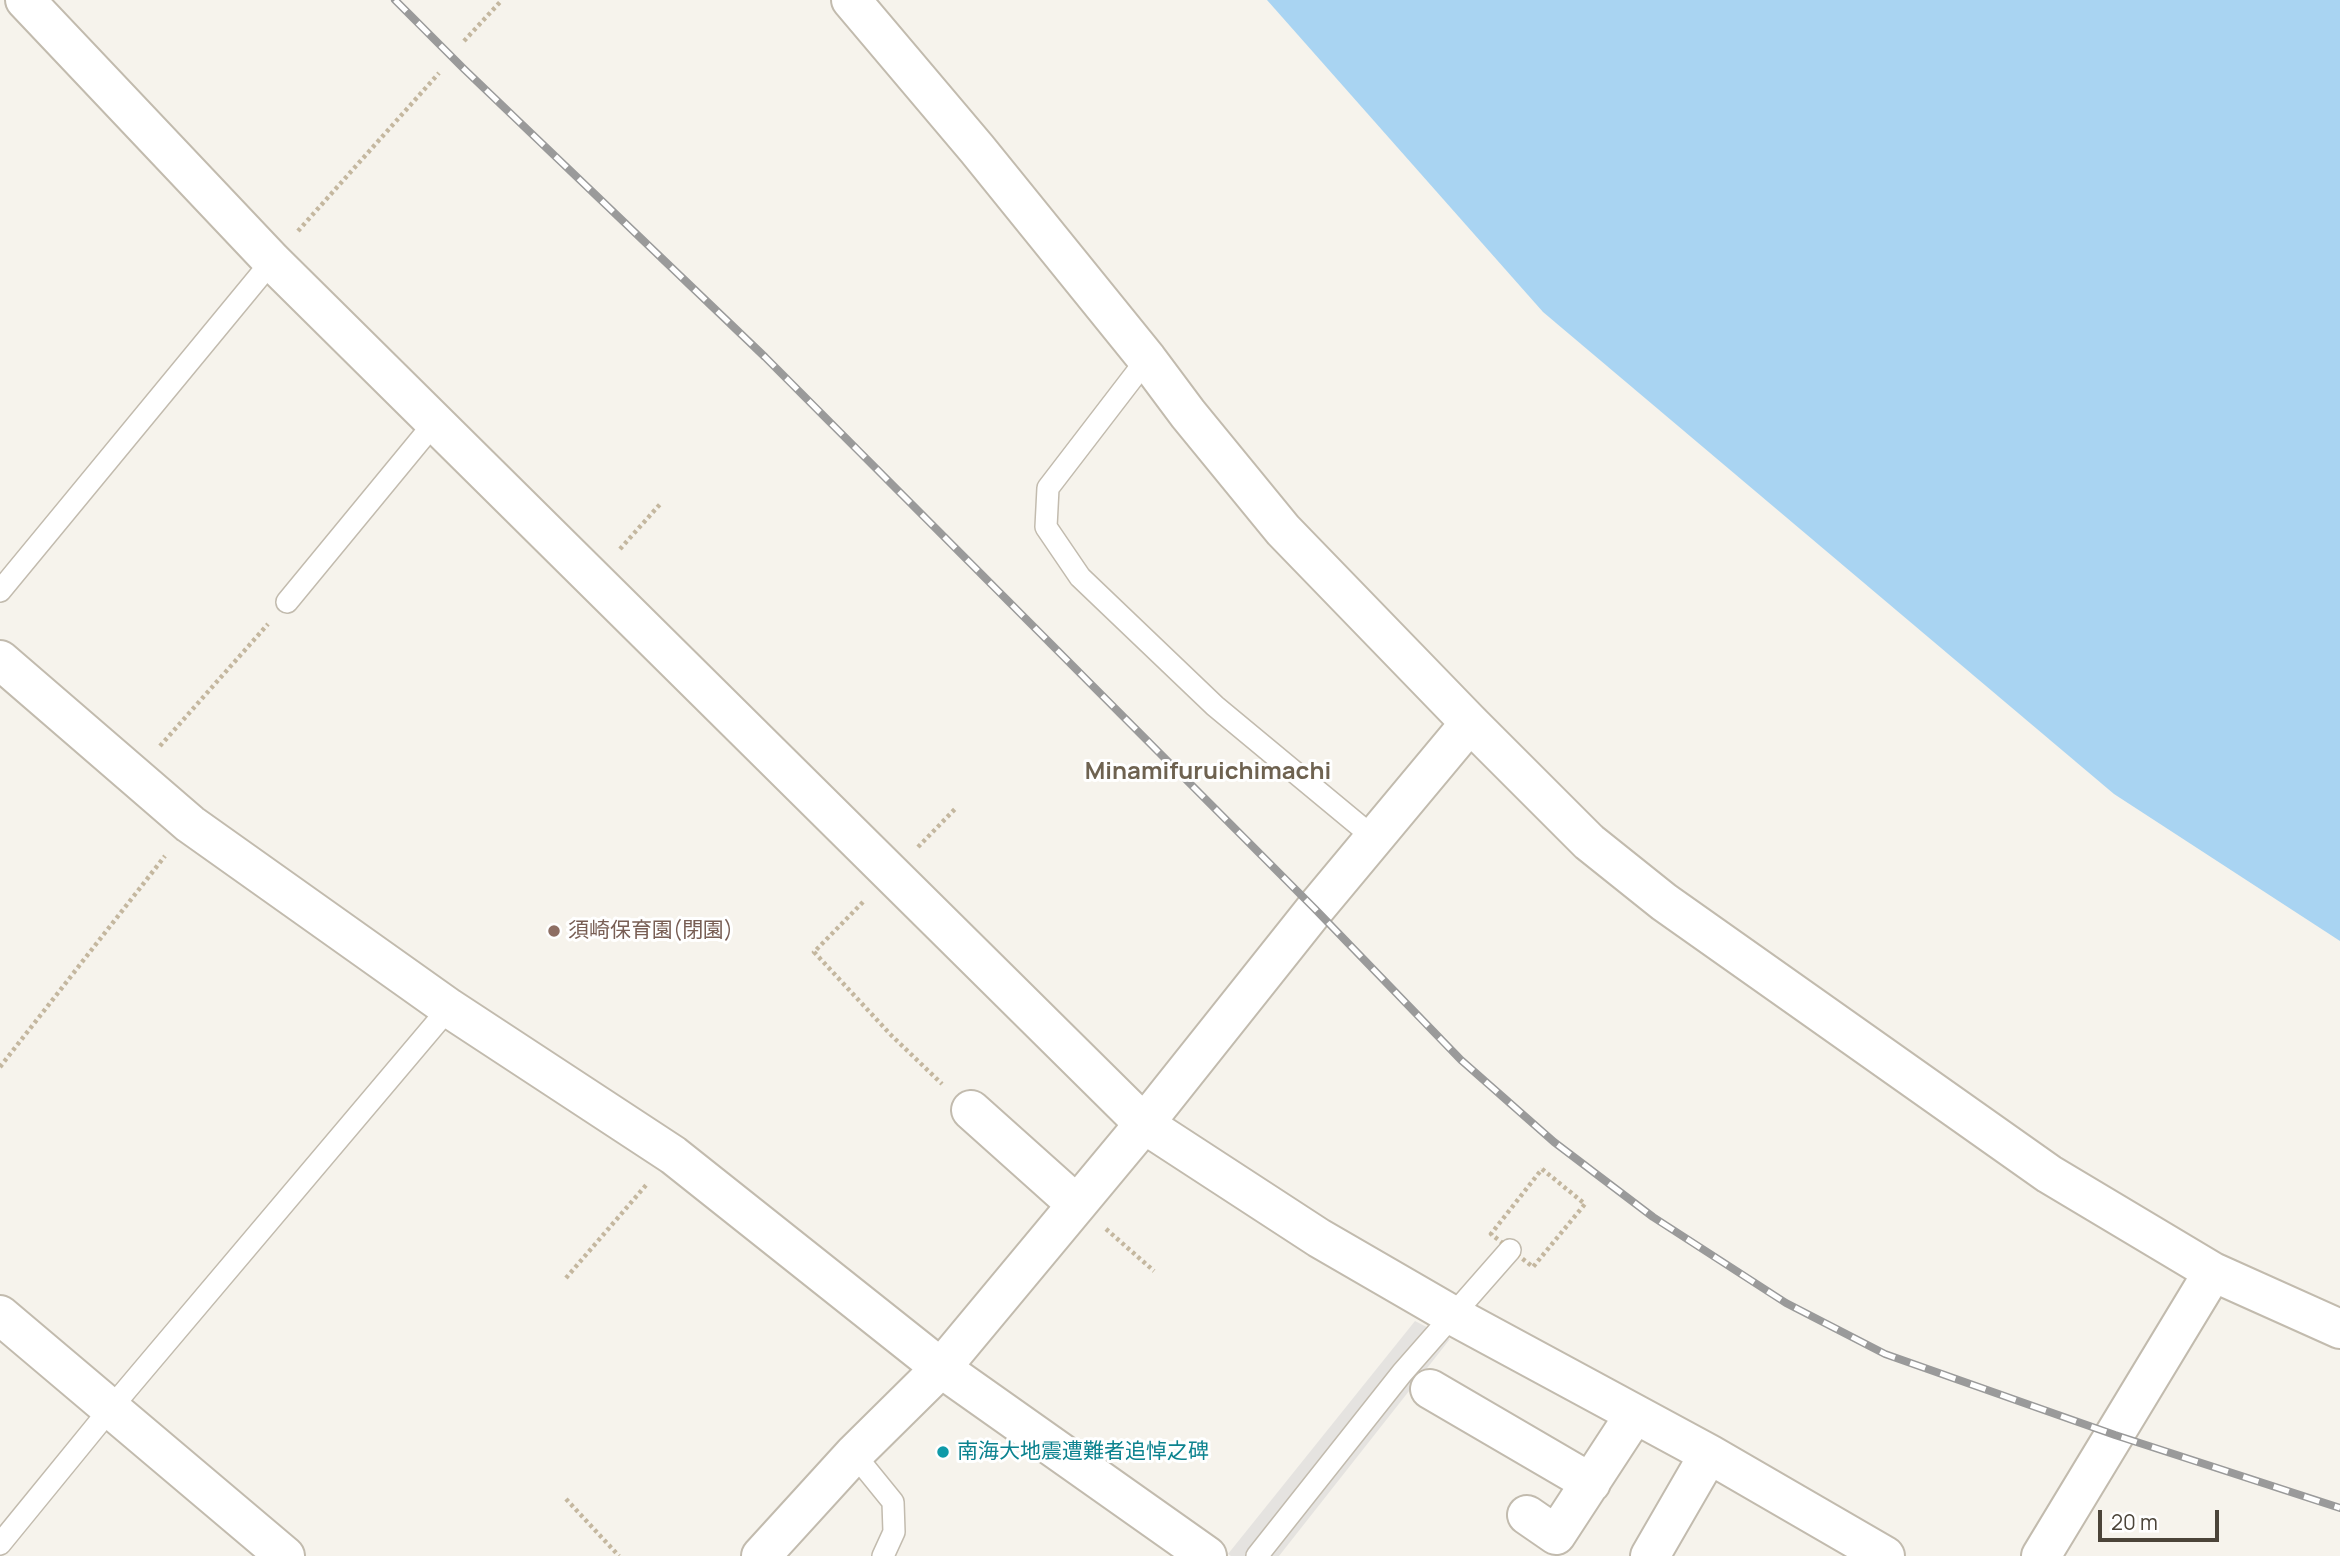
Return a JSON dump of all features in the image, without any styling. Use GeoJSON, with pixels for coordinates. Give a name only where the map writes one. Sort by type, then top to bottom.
{"type":"FeatureCollection","features":[{"type":"Feature","properties":{"kind":"street"},"geometry":{"type":"LineString","coordinates":[[25,0],[272,261],[1144,1124],[1319,1237],[1452,1315],[1709,1454],[1885,1556]]}},
{"type":"Feature","properties":{"kind":"street"},"geometry":{"type":"LineString","coordinates":[[851,0],[977,149],[1283,530],[1589,842],[1664,902],[2049,1174],[2213,1272],[2340,1329]]}},
{"type":"Feature","properties":{"kind":"street"},"geometry":{"type":"LineString","coordinates":[[0,660],[190,824],[449,1008],[673,1155],[941,1368],[1207,1556]]}},
{"type":"Feature","properties":{"kind":"street"},"geometry":{"type":"LineString","coordinates":[[761,1556],[854,1454],[941,1368],[1144,1124],[1373,838],[1470,723]]}},
{"type":"Feature","properties":{"kind":"street"},"geometry":{"type":"LineString","coordinates":[[971,1111],[1076,1204]]}},
{"type":"Feature","properties":{"kind":"street"},"geometry":{"type":"LineString","coordinates":[[2041,1556],[2213,1272]]}},
{"type":"Feature","properties":{"kind":"street"},"geometry":{"type":"LineString","coordinates":[[0,1315],[285,1556]]}},
{"type":"Feature","properties":{"kind":"street"},"geometry":{"type":"LineString","coordinates":[[1430,1389],[1591,1483]]}},
{"type":"Feature","properties":{"kind":"street"},"geometry":{"type":"LineString","coordinates":[[1527,1516],[1556,1535],[1635,1414]]}},
{"type":"Feature","properties":{"kind":"street"},"geometry":{"type":"LineString","coordinates":[[1650,1556],[1709,1454]]}},
{"type":"Feature","properties":{"kind":"lane"},"geometry":{"type":"LineString","coordinates":[[0,591],[272,261]]}},
{"type":"Feature","properties":{"kind":"lane"},"geometry":{"type":"LineString","coordinates":[[1147,359],[1048,488],[1046,527],[1080,576],[1215,706],[1373,838]]}},
{"type":"Feature","properties":{"kind":"lane"},"geometry":{"type":"LineString","coordinates":[[287,602],[436,421]]}},
{"type":"Feature","properties":{"kind":"lane"},"geometry":{"type":"LineString","coordinates":[[0,1544],[111,1408],[449,1008]]}},
{"type":"Feature","properties":{"kind":"lane"},"geometry":{"type":"LineString","coordinates":[[1256,1556],[1402,1373],[1510,1250]]}},
{"type":"Feature","properties":{"kind":"lane"},"geometry":{"type":"LineString","coordinates":[[854,1454],[893,1502],[894,1532],[883,1556]]}},
{"type":"Feature","properties":{"kind":"path"},"geometry":{"type":"LineString","coordinates":[[464,41],[502,0]]}},
{"type":"Feature","properties":{"kind":"path"},"geometry":{"type":"LineString","coordinates":[[272,261],[439,72]]}},
{"type":"Feature","properties":{"kind":"path"},"geometry":{"type":"LineString","coordinates":[[593,578],[662,502]]}},
{"type":"Feature","properties":{"kind":"path"},"geometry":{"type":"LineString","coordinates":[[135,776],[287,602]]}},
{"type":"Feature","properties":{"kind":"path"},"geometry":{"type":"LineString","coordinates":[[957,807],[814,952],[891,1035],[971,1111]]}},
{"type":"Feature","properties":{"kind":"path"},"geometry":{"type":"LineString","coordinates":[[0,1068],[190,824]]}},
{"type":"Feature","properties":{"kind":"path"},"geometry":{"type":"LineString","coordinates":[[566,1278],[673,1155]]}},
{"type":"Feature","properties":{"kind":"path"},"geometry":{"type":"LineString","coordinates":[[1542,1169],[1585,1204],[1533,1267],[1510,1250],[1490,1234],[1542,1169]]}},
{"type":"Feature","properties":{"kind":"path"},"geometry":{"type":"LineString","coordinates":[[1076,1204],[1154,1271]]}},
{"type":"Feature","properties":{"kind":"path"},"geometry":{"type":"LineString","coordinates":[[566,1499],[620,1556]]}},
{"type":"Feature","properties":{"kind":"shaded area"},"geometry":{"type":"Polygon","coordinates":[[[1415,1321],[1450,1339],[1279,1556],[1228,1554],[1415,1321]]]}},
{"type":"Feature","properties":{"kind":"water"},"geometry":{"type":"Polygon","coordinates":[[[1267,0],[2340,0],[2340,941],[2114,794],[1543,312],[1267,0]]]}},
{"type":"Feature","properties":{"kind":"railway"},"geometry":{"type":"LineString","coordinates":[[395,0],[765,357],[1315,909],[1461,1060],[1554,1142],[1653,1217],[1786,1303],[1885,1354],[2115,1435],[2340,1508]]}},
{"type":"Feature","properties":{"kind":"place","name":"須崎保育園(閉園)"},"geometry":{"type":"Point","coordinates":[554,931]}},
{"type":"Feature","properties":{"kind":"place","name":"南海大地震遭難者追悼之碑"},"geometry":{"type":"Point","coordinates":[943,1452]}},
{"type":"Feature","properties":{"kind":"district","name":"Minamifuruichimachi"},"geometry":{"type":"Point","coordinates":[1208,772]}}]}
